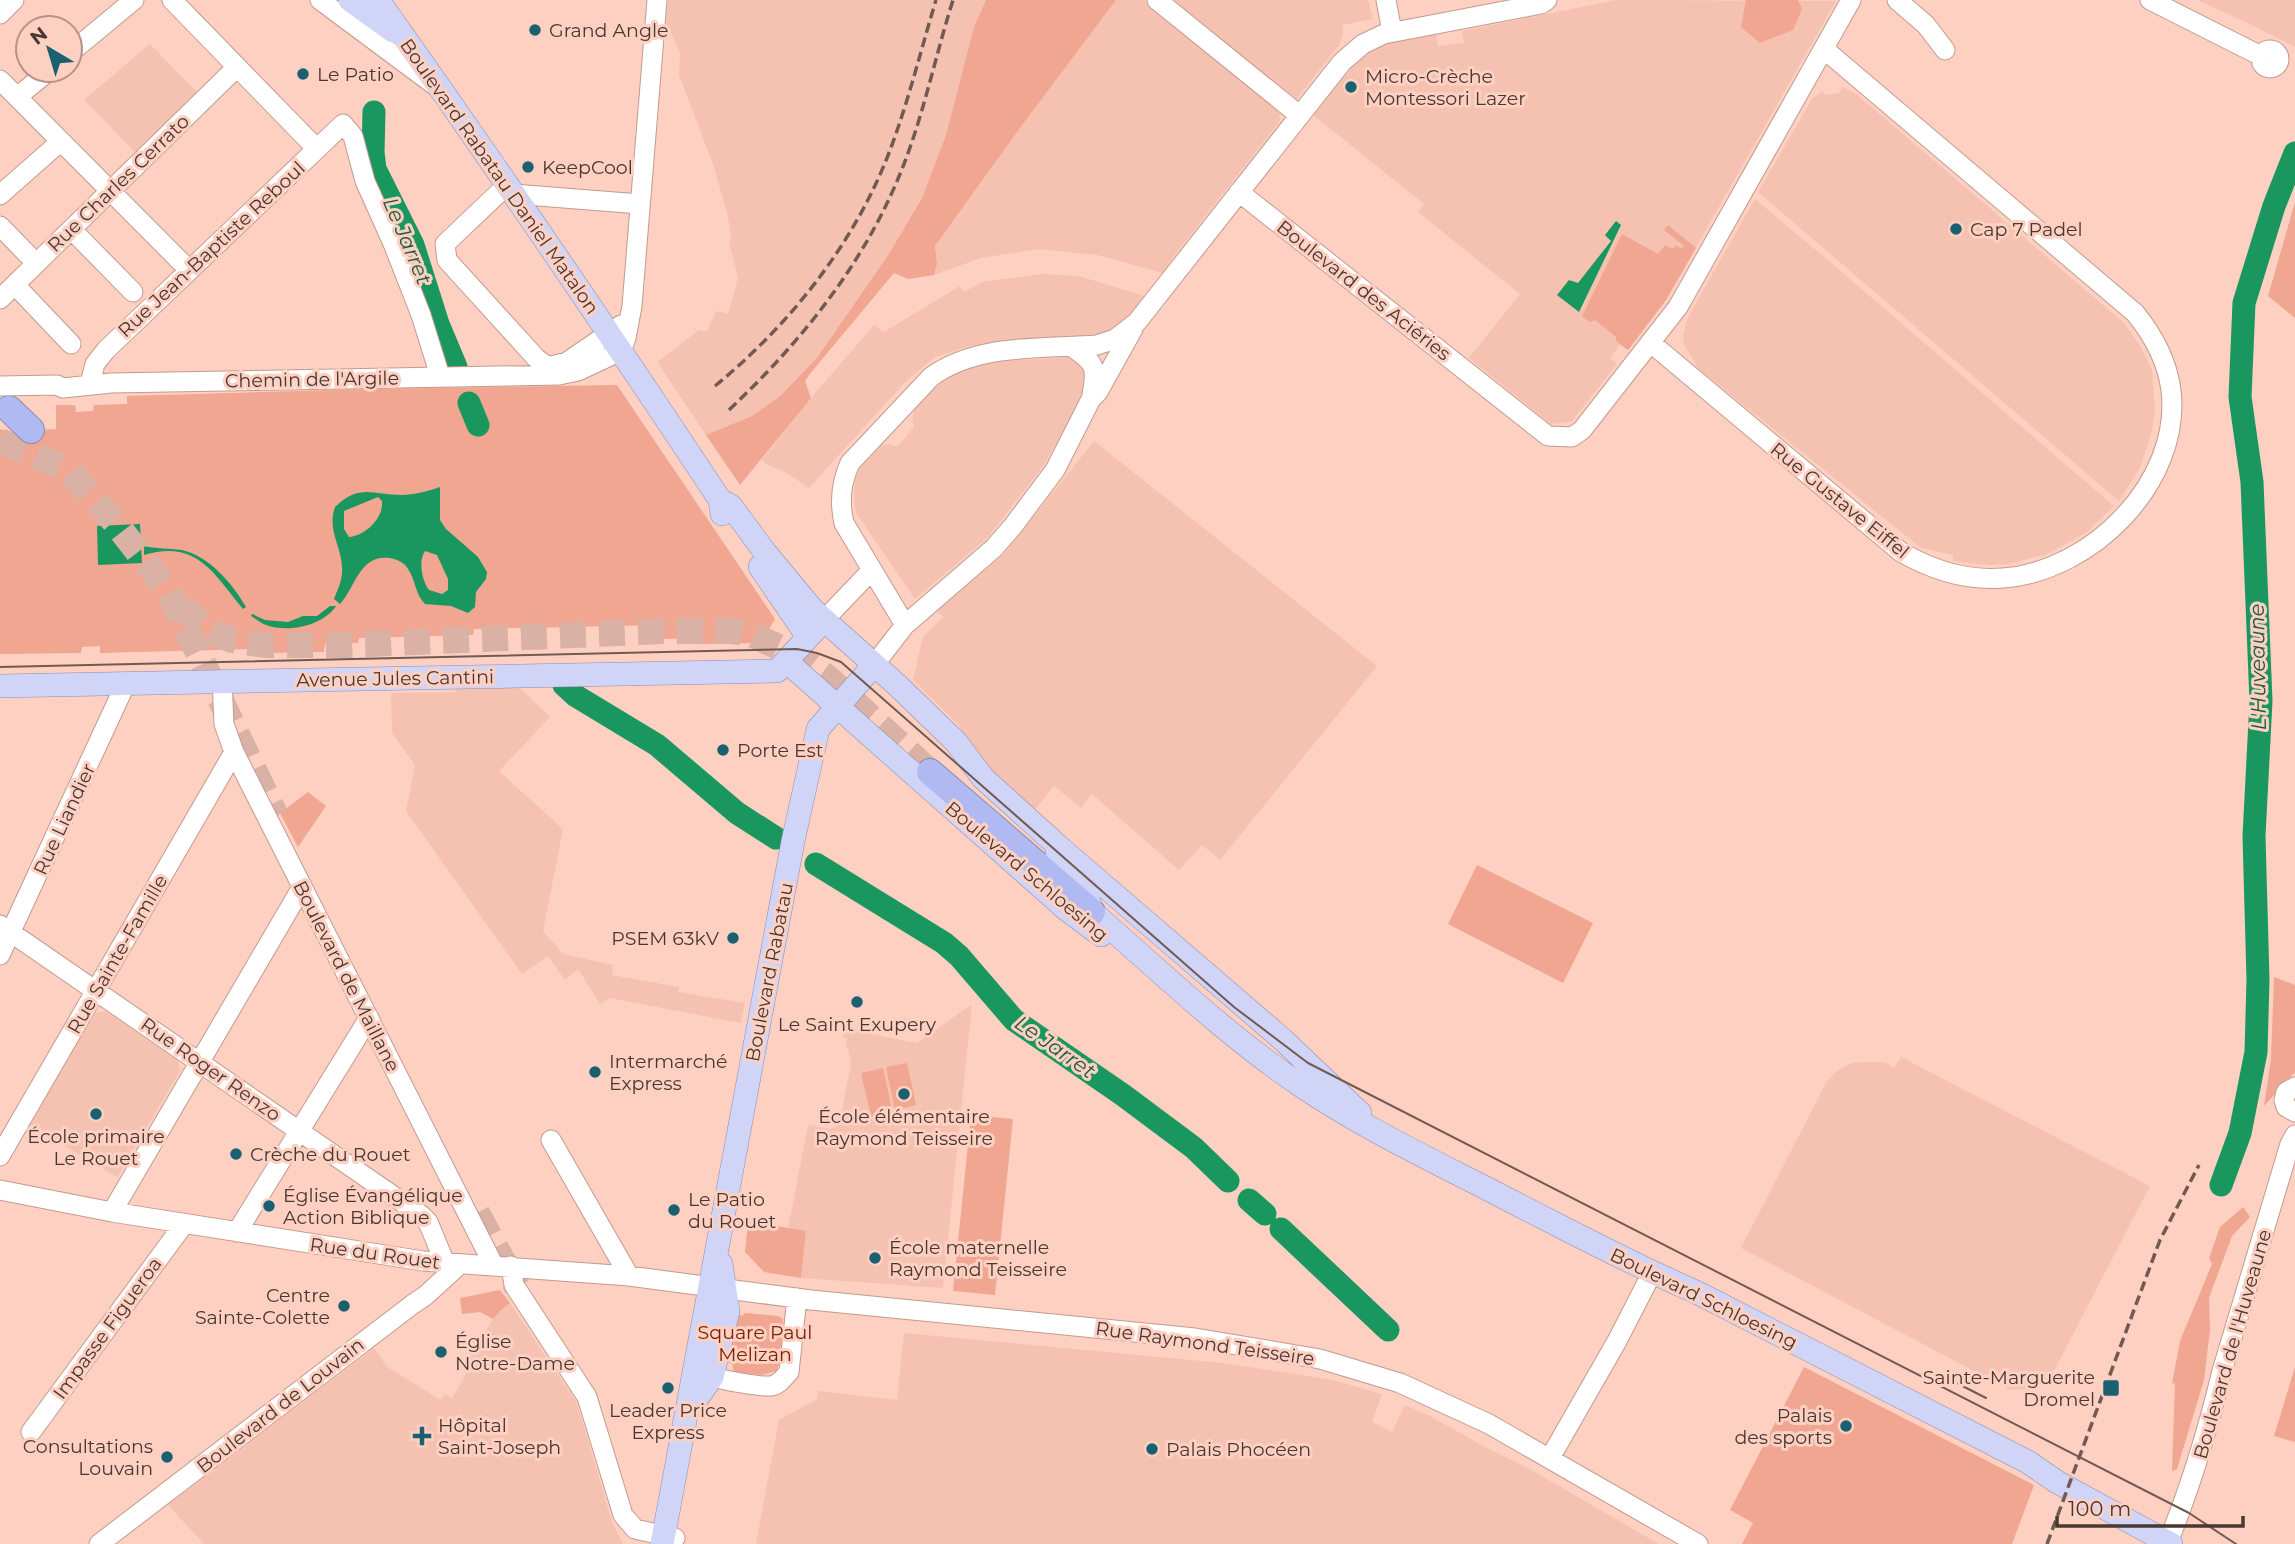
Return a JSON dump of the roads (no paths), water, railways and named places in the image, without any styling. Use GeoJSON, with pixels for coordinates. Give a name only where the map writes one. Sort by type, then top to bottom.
{"type":"FeatureCollection","features":[{"type":"Feature","properties":{"kind":"highway"},"geometry":{"type":"LineString","coordinates":[[930,772],[1092,912]]}},
{"type":"Feature","properties":{"kind":"main road"},"geometry":{"type":"LineString","coordinates":[[350,0],[407,41]]}},
{"type":"Feature","properties":{"kind":"main road"},"geometry":{"type":"LineString","coordinates":[[360,0],[407,41]]}},
{"type":"Feature","properties":{"kind":"main road","name":"Boulevard Rabatau Daniel Matalon"},"geometry":{"type":"LineString","coordinates":[[378,0],[445,93],[615,343]]}},
{"type":"Feature","properties":{"kind":"main road"},"geometry":{"type":"LineString","coordinates":[[615,343],[720,500],[721,513],[816,628],[786,661]]}},
{"type":"Feature","properties":{"kind":"main road","name":"Boulevard Schloesing"},"geometry":{"type":"LineString","coordinates":[[816,628],[874,665],[896,684],[956,742],[983,778],[1282,1039],[1380,1133]]}},
{"type":"Feature","properties":{"kind":"main road","name":"Boulevard Schloesing"},"geometry":{"type":"LineString","coordinates":[[786,661],[1066,909],[1123,950],[1198,1015],[1221,1024]]}},
{"type":"Feature","properties":{"kind":"main road","name":"Avenue Jules Cantini"},"geometry":{"type":"LineString","coordinates":[[0,686],[777,671],[786,661]]}},
{"type":"Feature","properties":{"kind":"main road","name":"Boulevard Rabatau"},"geometry":{"type":"LineString","coordinates":[[667,1539],[706,1313],[718,1286],[719,1245],[792,847],[818,729],[874,665]]}},
{"type":"Feature","properties":{"kind":"main road","name":"Boulevard Schloesing"},"geometry":{"type":"LineString","coordinates":[[1058,846],[1056,867],[1086,893],[1092,912],[1240,1042],[1298,1084],[1380,1133],[1652,1273],[1703,1296],[2028,1462],[2061,1472],[2134,1509],[2176,1541]]}},
{"type":"Feature","properties":{"kind":"main road","name":"Boulevard Rabatau"},"geometry":{"type":"LineString","coordinates":[[688,1412],[712,1377],[728,1311],[718,1286]]}},
{"type":"Feature","properties":{"kind":"street"},"geometry":{"type":"LineString","coordinates":[[0,14],[14,0]]}},
{"type":"Feature","properties":{"kind":"street"},"geometry":{"type":"LineString","coordinates":[[84,42],[134,0]]}},
{"type":"Feature","properties":{"kind":"street"},"geometry":{"type":"LineString","coordinates":[[172,0],[317,149]]}},
{"type":"Feature","properties":{"kind":"street"},"geometry":{"type":"LineString","coordinates":[[320,0],[417,75],[445,93]]}},
{"type":"Feature","properties":{"kind":"street"},"geometry":{"type":"LineString","coordinates":[[615,343],[631,314],[657,0]]}},
{"type":"Feature","properties":{"kind":"street"},"geometry":{"type":"LineString","coordinates":[[1157,0],[1299,115]]}},
{"type":"Feature","properties":{"kind":"street"},"geometry":{"type":"LineString","coordinates":[[1386,0],[1392,32]]}},
{"type":"Feature","properties":{"kind":"street"},"geometry":{"type":"LineString","coordinates":[[874,665],[905,625],[994,548],[1013,526],[1055,470],[1091,400],[1137,322],[1299,115],[1353,51],[1377,36],[1392,32],[1541,4],[1547,0]]}},
{"type":"Feature","properties":{"kind":"street","name":"Boulevard des Aciéries"},"geometry":{"type":"LineString","coordinates":[[1239,192],[1548,436],[1572,437],[1582,430],[1678,306],[1851,0]]}},
{"type":"Feature","properties":{"kind":"street"},"geometry":{"type":"LineString","coordinates":[[1897,0],[1926,25],[1945,50]]}},
{"type":"Feature","properties":{"kind":"street"},"geometry":{"type":"LineString","coordinates":[[2150,0],[2261,56]]}},
{"type":"Feature","properties":{"kind":"street","name":"Rue Gustave Eiffel"},"geometry":{"type":"LineString","coordinates":[[1651,343],[1901,552],[1919,563],[1956,575],[2004,578],[2051,567],[2074,557],[2115,525],[2147,485],[2164,446],[2170,424],[2171,390],[2162,355],[2146,327],[2125,305],[1824,49]]}},
{"type":"Feature","properties":{"kind":"street","name":"Rue Charles Cerrato"},"geometry":{"type":"LineString","coordinates":[[0,299],[237,67]]}},
{"type":"Feature","properties":{"kind":"street"},"geometry":{"type":"LineString","coordinates":[[0,80],[189,270]]}},
{"type":"Feature","properties":{"kind":"street"},"geometry":{"type":"LineString","coordinates":[[18,97],[33,84]]}},
{"type":"Feature","properties":{"kind":"street","name":"Rue Jean-Baptiste Reboul"},"geometry":{"type":"LineString","coordinates":[[90,384],[95,364],[106,350],[343,124],[353,135],[365,181],[394,246],[443,376]]}},
{"type":"Feature","properties":{"kind":"street"},"geometry":{"type":"LineString","coordinates":[[0,195],[60,142]]}},
{"type":"Feature","properties":{"kind":"street"},"geometry":{"type":"LineString","coordinates":[[539,367],[447,260],[445,244],[510,189],[640,204]]}},
{"type":"Feature","properties":{"kind":"street"},"geometry":{"type":"LineString","coordinates":[[0,226],[36,263]]}},
{"type":"Feature","properties":{"kind":"street"},"geometry":{"type":"LineString","coordinates":[[72,230],[133,292]]}},
{"type":"Feature","properties":{"kind":"street"},"geometry":{"type":"LineString","coordinates":[[15,285],[71,344]]}},
{"type":"Feature","properties":{"kind":"street"},"geometry":{"type":"LineString","coordinates":[[905,625],[844,523],[840,507],[841,492],[850,463],[931,377],[942,369],[983,354],[1097,345],[1115,340],[1137,322]]}},
{"type":"Feature","properties":{"kind":"street","name":"Chemin de l'Argile"},"geometry":{"type":"LineString","coordinates":[[10,416],[57,385],[63,388],[90,384],[468,376],[548,367],[615,343]]}},
{"type":"Feature","properties":{"kind":"street"},"geometry":{"type":"LineString","coordinates":[[1072,347],[1088,357],[1093,365],[1096,374],[1091,400]]}},
{"type":"Feature","properties":{"kind":"street","name":"Rue Jean-Baptiste Reboul"},"geometry":{"type":"LineString","coordinates":[[57,385],[67,382],[98,353],[106,350]]}},
{"type":"Feature","properties":{"kind":"street"},"geometry":{"type":"LineString","coordinates":[[816,628],[871,571]]}},
{"type":"Feature","properties":{"kind":"street","name":"Boulevard de Maillane"},"geometry":{"type":"LineString","coordinates":[[222,680],[224,724],[234,752],[369,1018],[502,1265],[587,1397],[623,1515],[635,1529],[667,1539]]}},
{"type":"Feature","properties":{"kind":"street","name":"Rue Liandier"},"geometry":{"type":"LineString","coordinates":[[0,955],[6,929],[126,683]]}},
{"type":"Feature","properties":{"kind":"street","name":"Rue Sainte-Famille"},"geometry":{"type":"LineString","coordinates":[[0,1156],[234,752]]}},
{"type":"Feature","properties":{"kind":"street"},"geometry":{"type":"LineString","coordinates":[[112,1212],[302,887]]}},
{"type":"Feature","properties":{"kind":"street","name":"Rue Roger Renzo"},"geometry":{"type":"LineString","coordinates":[[6,929],[421,1214],[452,1264]]}},
{"type":"Feature","properties":{"kind":"street"},"geometry":{"type":"LineString","coordinates":[[237,1232],[369,1018]]}},
{"type":"Feature","properties":{"kind":"street","name":"Boulevard de l'Huveaune"},"geometry":{"type":"LineString","coordinates":[[2176,1541],[2217,1398],[2222,1371],[2292,1140],[2292,1111],[2284,1100],[2286,1093],[2294,1087]]}},
{"type":"Feature","properties":{"kind":"street"},"geometry":{"type":"LineString","coordinates":[[551,1140],[629,1276]]}},
{"type":"Feature","properties":{"kind":"street","name":"Rue du Rouet"},"geometry":{"type":"LineString","coordinates":[[0,1191],[184,1224],[452,1264],[502,1265],[718,1286]]}},
{"type":"Feature","properties":{"kind":"street","name":"Impasse Figueroa"},"geometry":{"type":"LineString","coordinates":[[31,1432],[184,1224]]}},
{"type":"Feature","properties":{"kind":"street","name":"Boulevard de Louvain"},"geometry":{"type":"LineString","coordinates":[[99,1544],[425,1296],[452,1264]]}},
{"type":"Feature","properties":{"kind":"street"},"geometry":{"type":"LineString","coordinates":[[1550,1458],[1617,1341],[1652,1273]]}},
{"type":"Feature","properties":{"kind":"street","name":"Rue Raymond Teisseire"},"geometry":{"type":"LineString","coordinates":[[718,1286],[797,1298],[1195,1338],[1320,1359],[1400,1383],[1489,1424],[1698,1544]]}},
{"type":"Feature","properties":{"kind":"street"},"geometry":{"type":"LineString","coordinates":[[712,1377],[771,1386],[781,1381],[789,1371],[797,1298]]}},
{"type":"Feature","properties":{"kind":"street","name":"Boulevard Rabatau"},"geometry":{"type":"LineString","coordinates":[[706,1313],[705,1360],[712,1377]]}},
{"type":"Feature","properties":{"kind":"waterway","name":"Le Jarret"},"geometry":{"type":"LineString","coordinates":[[374,112],[375,169],[413,245],[438,324],[456,367]]}},
{"type":"Feature","properties":{"kind":"waterway","name":"L'Huveaune"},"geometry":{"type":"LineString","coordinates":[[2221,1185],[2240,1133],[2256,1052],[2258,980],[2254,836],[2261,701],[2252,482],[2240,397],[2244,303],[2274,206],[2295,153]]}},
{"type":"Feature","properties":{"kind":"waterway","name":"Le Jarret"},"geometry":{"type":"LineString","coordinates":[[469,403],[478,425]]}},
{"type":"Feature","properties":{"kind":"waterway","name":"Le Jarret"},"geometry":{"type":"LineString","coordinates":[[564,685],[576,696],[657,745],[737,813],[776,838]]}},
{"type":"Feature","properties":{"kind":"waterway","name":"Le Jarret"},"geometry":{"type":"LineString","coordinates":[[816,864],[944,943],[959,956],[1014,1020],[1194,1148],[1228,1181]]}},
{"type":"Feature","properties":{"kind":"waterway","name":"Le Jarret"},"geometry":{"type":"LineString","coordinates":[[1249,1200],[1265,1214]]}},
{"type":"Feature","properties":{"kind":"waterway","name":"Le Jarret"},"geometry":{"type":"LineString","coordinates":[[1281,1229],[1388,1330]]}},
{"type":"Feature","properties":{"kind":"tunnel"},"geometry":{"type":"LineString","coordinates":[[0,441],[67,469],[114,521],[169,592],[276,816]]}},
{"type":"Feature","properties":{"kind":"tunnel"},"geometry":{"type":"LineString","coordinates":[[181,607],[211,632],[232,640],[265,645],[349,645],[663,631],[732,631],[753,635],[801,658],[827,677],[930,772]]}},
{"type":"Feature","properties":{"kind":"tunnel"},"geometry":{"type":"LineString","coordinates":[[477,1213],[517,1287]]}},
{"type":"Feature","properties":{"kind":"tram line"},"geometry":{"type":"LineString","coordinates":[[0,667],[797,649],[841,662],[1234,1007],[1308,1063],[2189,1513],[2236,1544]]}},
{"type":"Feature","properties":{"kind":"tram line"},"geometry":{"type":"LineString","coordinates":[[1922,1374],[1943,1376],[1986,1398]]}},
{"type":"Feature","properties":{"kind":"railway"},"geometry":{"type":"LineString","coordinates":[[715,386],[792,311],[836,254],[855,223],[894,139],[936,0]]}},
{"type":"Feature","properties":{"kind":"railway"},"geometry":{"type":"LineString","coordinates":[[729,410],[781,357],[828,301],[868,240],[908,153],[953,0]]}},
{"type":"Feature","properties":{"kind":"railway"},"geometry":{"type":"LineString","coordinates":[[2047,1544],[2160,1240],[2199,1165]]}},
{"type":"Feature","properties":{"kind":"place","name":"Grand Angle"},"geometry":{"type":"Point","coordinates":[535,30]}},
{"type":"Feature","properties":{"kind":"place","name":"Le Patio"},"geometry":{"type":"Point","coordinates":[303,74]}},
{"type":"Feature","properties":{"kind":"place","name":"Micro-Crèche Montessori Lazer"},"geometry":{"type":"Point","coordinates":[1351,87]}},
{"type":"Feature","properties":{"kind":"place","name":"KeepCool"},"geometry":{"type":"Point","coordinates":[528,167]}},
{"type":"Feature","properties":{"kind":"place","name":"Cap 7 Padel"},"geometry":{"type":"Point","coordinates":[1956,229]}},
{"type":"Feature","properties":{"kind":"place","name":"Porte Est"},"geometry":{"type":"Point","coordinates":[723,750]}},
{"type":"Feature","properties":{"kind":"place","name":"PSEM 63kV"},"geometry":{"type":"Point","coordinates":[733,938]}},
{"type":"Feature","properties":{"kind":"place","name":"Le Saint Exupery"},"geometry":{"type":"Point","coordinates":[857,1002]}},
{"type":"Feature","properties":{"kind":"place","name":"Intermarché Express"},"geometry":{"type":"Point","coordinates":[595,1072]}},
{"type":"Feature","properties":{"kind":"place","name":"École élémentaire Raymond Teisseire"},"geometry":{"type":"Point","coordinates":[904,1094]}},
{"type":"Feature","properties":{"kind":"place","name":"École primaire Le Rouet"},"geometry":{"type":"Point","coordinates":[96,1114]}},
{"type":"Feature","properties":{"kind":"place","name":"Crèche du Rouet"},"geometry":{"type":"Point","coordinates":[236,1154]}},
{"type":"Feature","properties":{"kind":"place","name":"Église Évangélique Action Biblique"},"geometry":{"type":"Point","coordinates":[269,1206]}},
{"type":"Feature","properties":{"kind":"place","name":"Le Patio du Rouet"},"geometry":{"type":"Point","coordinates":[674,1210]}},
{"type":"Feature","properties":{"kind":"place","name":"École maternelle Raymond Teisseire"},"geometry":{"type":"Point","coordinates":[875,1258]}},
{"type":"Feature","properties":{"kind":"place","name":"Centre Sainte-Colette"},"geometry":{"type":"Point","coordinates":[344,1306]}},
{"type":"Feature","properties":{"kind":"place","name":"Église Notre-Dame"},"geometry":{"type":"Point","coordinates":[441,1352]}},
{"type":"Feature","properties":{"kind":"place","name":"Leader Price Express"},"geometry":{"type":"Point","coordinates":[668,1388]}},
{"type":"Feature","properties":{"kind":"place","name":"Sainte-Marguerite Dromel"},"geometry":{"type":"Point","coordinates":[2111,1388]}},
{"type":"Feature","properties":{"kind":"place","name":"Palais des sports"},"geometry":{"type":"Point","coordinates":[1846,1426]}},
{"type":"Feature","properties":{"kind":"place","name":"Hôpital Saint-Joseph"},"geometry":{"type":"Point","coordinates":[422,1436]}},
{"type":"Feature","properties":{"kind":"place","name":"Palais Phocéen"},"geometry":{"type":"Point","coordinates":[1152,1449]}},
{"type":"Feature","properties":{"kind":"place","name":"Consultations Louvain"},"geometry":{"type":"Point","coordinates":[167,1457]}},
{"type":"Feature","properties":{"kind":"park label","name":"Square Paul Melizan"},"geometry":{"type":"Point","coordinates":[755,1343]}}]}
